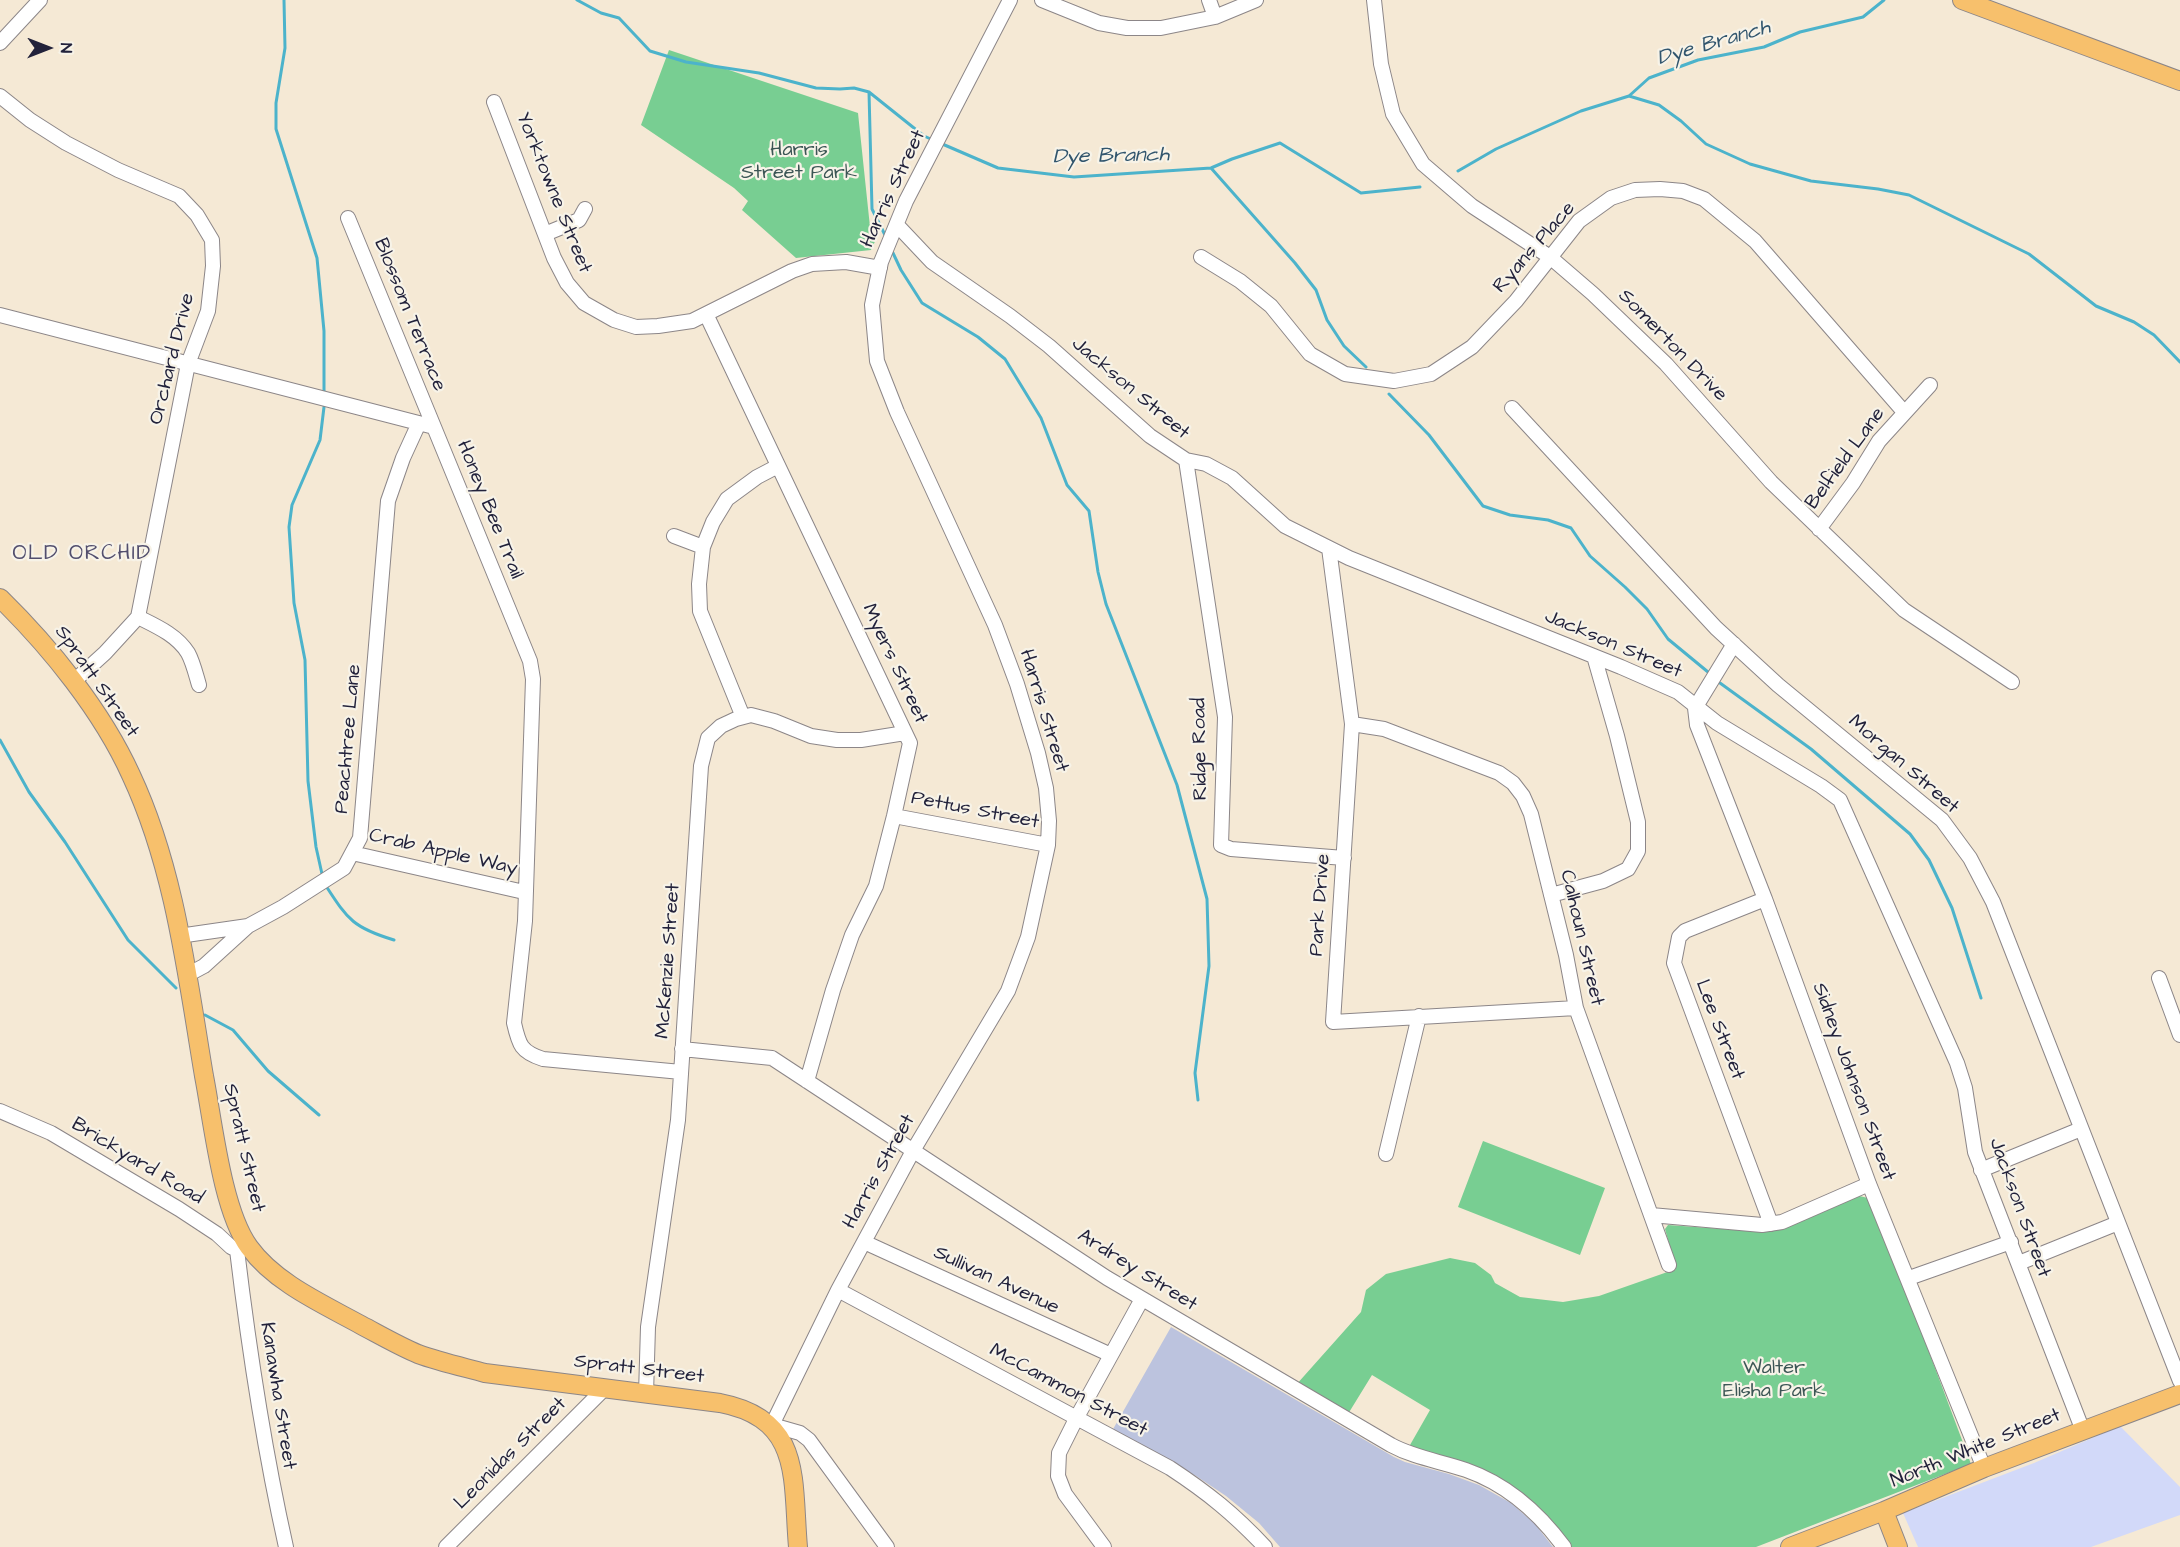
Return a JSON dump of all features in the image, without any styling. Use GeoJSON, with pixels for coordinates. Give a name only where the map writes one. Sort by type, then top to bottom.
{"type":"FeatureCollection","features":[{"type":"Feature","properties":{"kind":"main road"},"geometry":{"type":"LineString","coordinates":[[1962,0],[2180,81]]}},
{"type":"Feature","properties":{"kind":"main road","name":"Spratt Street"},"geometry":{"type":"LineString","coordinates":[[0,598],[48,648],[74,682],[104,727],[131,774],[160,855],[187,975],[221,1169],[243,1249],[293,1286],[417,1354],[484,1373],[740,1407],[754,1413],[772,1425],[787,1450],[792,1470],[798,1547]]}},
{"type":"Feature","properties":{"kind":"main road","name":"North White Street"},"geometry":{"type":"LineString","coordinates":[[1795,1545],[1884,1511],[1984,1468],[2180,1394]]}},
{"type":"Feature","properties":{"kind":"main road"},"geometry":{"type":"LineString","coordinates":[[1884,1511],[1898,1547]]}},
{"type":"Feature","properties":{"kind":"main road"},"geometry":{"type":"LineString","coordinates":[[1795,1545],[1829,1547]]}},
{"type":"Feature","properties":{"kind":"street"},"geometry":{"type":"LineString","coordinates":[[0,43],[40,0]]}},
{"type":"Feature","properties":{"kind":"street","name":"Harris Street"},"geometry":{"type":"LineString","coordinates":[[772,1425],[838,1290],[914,1149],[1008,991],[1028,937],[1048,845],[1049,821],[1046,788],[1017,684],[995,625],[897,412],[877,361],[872,305],[880,268],[906,201],[1010,0]]}},
{"type":"Feature","properties":{"kind":"street"},"geometry":{"type":"LineString","coordinates":[[1042,0],[1099,23],[1127,28],[1161,28],[1215,18],[1256,0]]}},
{"type":"Feature","properties":{"kind":"street"},"geometry":{"type":"LineString","coordinates":[[1209,0],[1215,18]]}},
{"type":"Feature","properties":{"kind":"street","name":"Somerton Drive"},"geometry":{"type":"LineString","coordinates":[[1374,0],[1381,64],[1393,114],[1423,164],[1472,206],[1550,256],[1593,294],[1666,364],[1771,482],[1904,610],[2012,682]]}},
{"type":"Feature","properties":{"kind":"street","name":"Orchard Drive"},"geometry":{"type":"LineString","coordinates":[[0,96],[30,120],[66,143],[118,170],[179,196],[197,215],[212,240],[213,266],[208,310],[188,364],[138,616]]}},
{"type":"Feature","properties":{"kind":"street","name":"Yorktowne Street"},"geometry":{"type":"LineString","coordinates":[[494,102],[545,234],[567,283],[584,303],[614,320],[636,327],[692,321],[792,271],[812,264],[846,262],[880,268]]}},
{"type":"Feature","properties":{"kind":"street","name":"Ryans Place"},"geometry":{"type":"LineString","coordinates":[[1201,256],[1240,281],[1271,306],[1310,354],[1346,374],[1394,381],[1431,374],[1472,347],[1516,301],[1579,221],[1611,198],[1635,190],[1683,191],[1704,199],[1755,241],[1904,412]]}},
{"type":"Feature","properties":{"kind":"street"},"geometry":{"type":"LineString","coordinates":[[545,234],[579,220],[585,210]]}},
{"type":"Feature","properties":{"kind":"street","name":"Blossom Terrace"},"geometry":{"type":"LineString","coordinates":[[348,218],[434,427]]}},
{"type":"Feature","properties":{"kind":"street","name":"Jackson Street"},"geometry":{"type":"LineString","coordinates":[[897,225],[932,262],[1049,346],[1150,436],[1186,460],[1206,464],[1232,478],[1285,526],[1329,548],[1678,692],[1717,723],[1840,800],[1957,1063],[1965,1088],[1970,1129],[1981,1170],[2083,1431]]}},
{"type":"Feature","properties":{"kind":"street","name":"Myers Street"},"geometry":{"type":"LineString","coordinates":[[706,314],[910,743],[876,886],[852,935],[807,1081]]}},
{"type":"Feature","properties":{"kind":"street","name":"Honey Bee Trail"},"geometry":{"type":"LineString","coordinates":[[0,315],[434,427],[530,661],[533,679],[524,892],[525,921],[514,1023],[522,1050],[543,1059],[681,1072]]}},
{"type":"Feature","properties":{"kind":"street","name":"Belfield Lane"},"geometry":{"type":"LineString","coordinates":[[1819,529],[1853,483],[1879,441],[1929,385]]}},
{"type":"Feature","properties":{"kind":"street","name":"Morgan Street"},"geometry":{"type":"LineString","coordinates":[[1512,408],[1716,628],[1778,685],[1942,820],[1970,858],[1993,902],[2180,1381]]}},
{"type":"Feature","properties":{"kind":"street","name":"Peachtree Lane"},"geometry":{"type":"LineString","coordinates":[[187,975],[204,966],[248,926],[283,907],[344,868],[360,838],[388,501],[403,458],[419,423]]}},
{"type":"Feature","properties":{"kind":"street","name":"Ridge Road"},"geometry":{"type":"LineString","coordinates":[[1186,460],[1225,717],[1221,845],[1231,849],[1344,858]]}},
{"type":"Feature","properties":{"kind":"street"},"geometry":{"type":"LineString","coordinates":[[778,466],[757,477],[728,499],[713,522],[703,547],[699,584],[700,611],[743,717],[751,715],[774,721],[811,736],[837,740],[861,740],[905,733]]}},
{"type":"Feature","properties":{"kind":"street"},"geometry":{"type":"LineString","coordinates":[[674,536],[703,547]]}},
{"type":"Feature","properties":{"kind":"street","name":"Park Drive"},"geometry":{"type":"LineString","coordinates":[[1329,548],[1352,724],[1333,1022],[1576,1008]]}},
{"type":"Feature","properties":{"kind":"street"},"geometry":{"type":"LineString","coordinates":[[74,682],[105,653],[138,616],[180,643],[188,654],[200,685]]}},
{"type":"Feature","properties":{"kind":"street"},"geometry":{"type":"LineString","coordinates":[[1696,706],[1734,644]]}},
{"type":"Feature","properties":{"kind":"street"},"geometry":{"type":"LineString","coordinates":[[1551,895],[1602,881],[1628,869],[1638,851],[1638,822],[1594,656]]}},
{"type":"Feature","properties":{"kind":"street","name":"Sidney Johnson Street"},"geometry":{"type":"LineString","coordinates":[[1696,706],[1697,725],[1765,899],[1869,1184],[1984,1468]]}},
{"type":"Feature","properties":{"kind":"street","name":"McKenzie Street"},"geometry":{"type":"LineString","coordinates":[[646,1394],[648,1327],[678,1120],[700,766],[708,738],[721,726],[743,717]]}},
{"type":"Feature","properties":{"kind":"street","name":"Calhoun Street"},"geometry":{"type":"LineString","coordinates":[[1352,724],[1383,729],[1499,773],[1513,783],[1523,796],[1531,814],[1576,1008],[1669,1266]]}},
{"type":"Feature","properties":{"kind":"street","name":"Pettus Street"},"geometry":{"type":"LineString","coordinates":[[894,816],[1048,845]]}},
{"type":"Feature","properties":{"kind":"street","name":"Crab Apple Way"},"geometry":{"type":"LineString","coordinates":[[352,853],[524,892]]}},
{"type":"Feature","properties":{"kind":"street","name":"Lee Street"},"geometry":{"type":"LineString","coordinates":[[1765,899],[1685,931],[1679,937],[1674,963],[1771,1224]]}},
{"type":"Feature","properties":{"kind":"street"},"geometry":{"type":"LineString","coordinates":[[179,936],[248,926]]}},
{"type":"Feature","properties":{"kind":"street"},"geometry":{"type":"LineString","coordinates":[[2159,978],[2180,1035]]}},
{"type":"Feature","properties":{"kind":"street"},"geometry":{"type":"LineString","coordinates":[[1386,1155],[1419,1016]]}},
{"type":"Feature","properties":{"kind":"street","name":"Ardrey Street"},"geometry":{"type":"LineString","coordinates":[[682,1049],[772,1058],[1142,1299],[1391,1445],[1417,1457],[1468,1471],[1500,1487],[1516,1497],[1544,1521],[1564,1547]]}},
{"type":"Feature","properties":{"kind":"street","name":"Brickyard Road"},"geometry":{"type":"LineString","coordinates":[[0,1111],[51,1133],[243,1249]]}},
{"type":"Feature","properties":{"kind":"street"},"geometry":{"type":"LineString","coordinates":[[1981,1170],[2081,1130]]}},
{"type":"Feature","properties":{"kind":"street"},"geometry":{"type":"LineString","coordinates":[[1651,1215],[1771,1224],[1782,1222],[1869,1184]]}},
{"type":"Feature","properties":{"kind":"street"},"geometry":{"type":"LineString","coordinates":[[2019,1263],[2118,1223]]}},
{"type":"Feature","properties":{"kind":"street","name":"Sullivan Avenue"},"geometry":{"type":"LineString","coordinates":[[864,1242],[1111,1355]]}},
{"type":"Feature","properties":{"kind":"street"},"geometry":{"type":"LineString","coordinates":[[1909,1278],[2011,1242]]}},
{"type":"Feature","properties":{"kind":"street","name":"Kanawha Street"},"geometry":{"type":"LineString","coordinates":[[243,1249],[246,1331],[266,1454],[286,1547]]}},
{"type":"Feature","properties":{"kind":"street","name":"McCammon Street"},"geometry":{"type":"LineString","coordinates":[[838,1290],[1170,1468],[1203,1490],[1239,1519],[1265,1547]]}},
{"type":"Feature","properties":{"kind":"street"},"geometry":{"type":"LineString","coordinates":[[1104,1547],[1065,1494],[1058,1476],[1059,1453],[1142,1299]]}},
{"type":"Feature","properties":{"kind":"street","name":"Leonidas Street"},"geometry":{"type":"LineString","coordinates":[[446,1547],[604,1389]]}},
{"type":"Feature","properties":{"kind":"street"},"geometry":{"type":"LineString","coordinates":[[772,1425],[800,1434],[808,1440],[887,1547]]}},
{"type":"Feature","properties":{"kind":"shaded area"},"geometry":{"type":"Polygon","coordinates":[[[1171,1327],[1394,1457],[1479,1485],[1511,1503],[1535,1524],[1553,1547],[1280,1547],[1259,1523],[1226,1496],[1196,1476],[1112,1431],[1171,1327]]]}},
{"type":"Feature","properties":{"kind":"shaded area"},"geometry":{"type":"Polygon","coordinates":[[[2120,1426],[2180,1487],[2180,1515],[2091,1547],[1918,1547],[1903,1513],[2034,1463],[2120,1426]]]}},
{"type":"Feature","properties":{"kind":"green space","name":"Harris Street Park"},"geometry":{"type":"Polygon","coordinates":[[[669,50],[858,113],[870,227],[878,235],[871,250],[796,258],[742,210],[748,201],[734,188],[641,125],[669,50]]]}},
{"type":"Feature","properties":{"kind":"green space"},"geometry":{"type":"Polygon","coordinates":[[[1483,1141],[1605,1188],[1580,1255],[1458,1207],[1483,1141]]]}},
{"type":"Feature","properties":{"kind":"green space","name":"Walter Elisha Park"},"geometry":{"type":"Polygon","coordinates":[[[1855,1195],[1868,1198],[1874,1205],[1971,1464],[1756,1547],[1566,1547],[1518,1497],[1406,1452],[1430,1410],[1372,1375],[1348,1414],[1296,1385],[1361,1312],[1366,1290],[1386,1274],[1450,1258],[1475,1263],[1491,1275],[1495,1283],[1520,1297],[1563,1302],[1599,1296],[1676,1269],[1665,1229],[1668,1225],[1764,1232],[1777,1229],[1855,1195]]]}},
{"type":"Feature","properties":{"kind":"waterway"},"geometry":{"type":"LineString","coordinates":[[284,0],[285,48],[276,103],[276,129],[317,258],[324,331],[324,391]]}},
{"type":"Feature","properties":{"kind":"waterway","name":"Dye Branch"},"geometry":{"type":"LineString","coordinates":[[577,0],[601,13],[619,18],[650,51],[686,62],[759,73],[816,88],[854,88],[869,92],[924,136],[933,140]]}},
{"type":"Feature","properties":{"kind":"waterway","name":"Dye Branch"},"geometry":{"type":"LineString","coordinates":[[1458,171],[1496,149],[1581,111],[1629,96],[1649,78],[1698,60],[1764,47],[1800,32],[1863,17],[1884,0]]}},
{"type":"Feature","properties":{"kind":"waterway"},"geometry":{"type":"LineString","coordinates":[[869,92],[872,209],[885,235]]}},
{"type":"Feature","properties":{"kind":"waterway"},"geometry":{"type":"LineString","coordinates":[[1629,96],[1659,105],[1706,144],[1750,164],[1811,181],[1909,195],[2029,254],[2096,306],[2134,322],[2154,335],[2180,362]]}},
{"type":"Feature","properties":{"kind":"waterway","name":"Dye Branch"},"geometry":{"type":"LineString","coordinates":[[940,143],[998,168],[1074,177],[1211,168],[1280,143],[1361,193],[1420,187]]}},
{"type":"Feature","properties":{"kind":"waterway"},"geometry":{"type":"LineString","coordinates":[[1211,168],[1295,263],[1316,290],[1327,320],[1344,346],[1366,367]]}},
{"type":"Feature","properties":{"kind":"waterway"},"geometry":{"type":"LineString","coordinates":[[893,253],[922,303],[978,337],[1005,359],[1041,418],[1067,485],[1089,511],[1098,572],[1106,604],[1177,785],[1207,899],[1209,966],[1195,1073],[1198,1100]]}},
{"type":"Feature","properties":{"kind":"waterway"},"geometry":{"type":"LineString","coordinates":[[1389,394],[1429,435],[1483,506],[1510,515],[1548,520],[1571,528],[1590,556],[1647,609],[1668,639],[1708,672]]}},
{"type":"Feature","properties":{"kind":"waterway"},"geometry":{"type":"LineString","coordinates":[[322,874],[316,847],[308,781],[305,660],[294,603],[289,527],[292,505],[320,440],[324,407]]}},
{"type":"Feature","properties":{"kind":"waterway"},"geometry":{"type":"LineString","coordinates":[[1720,683],[1811,749],[1910,834],[1929,860],[1952,908],[1981,998]]}},
{"type":"Feature","properties":{"kind":"waterway"},"geometry":{"type":"LineString","coordinates":[[0,740],[29,792],[65,842],[128,940],[176,988]]}},
{"type":"Feature","properties":{"kind":"waterway"},"geometry":{"type":"LineString","coordinates":[[326,886],[353,921],[361,927],[394,940]]}},
{"type":"Feature","properties":{"kind":"waterway"},"geometry":{"type":"LineString","coordinates":[[205,1015],[233,1030],[268,1071],[319,1115]]}},
{"type":"Feature","properties":{"kind":"district","name":"OLD ORCHID"},"geometry":{"type":"Point","coordinates":[82,555]}}]}
